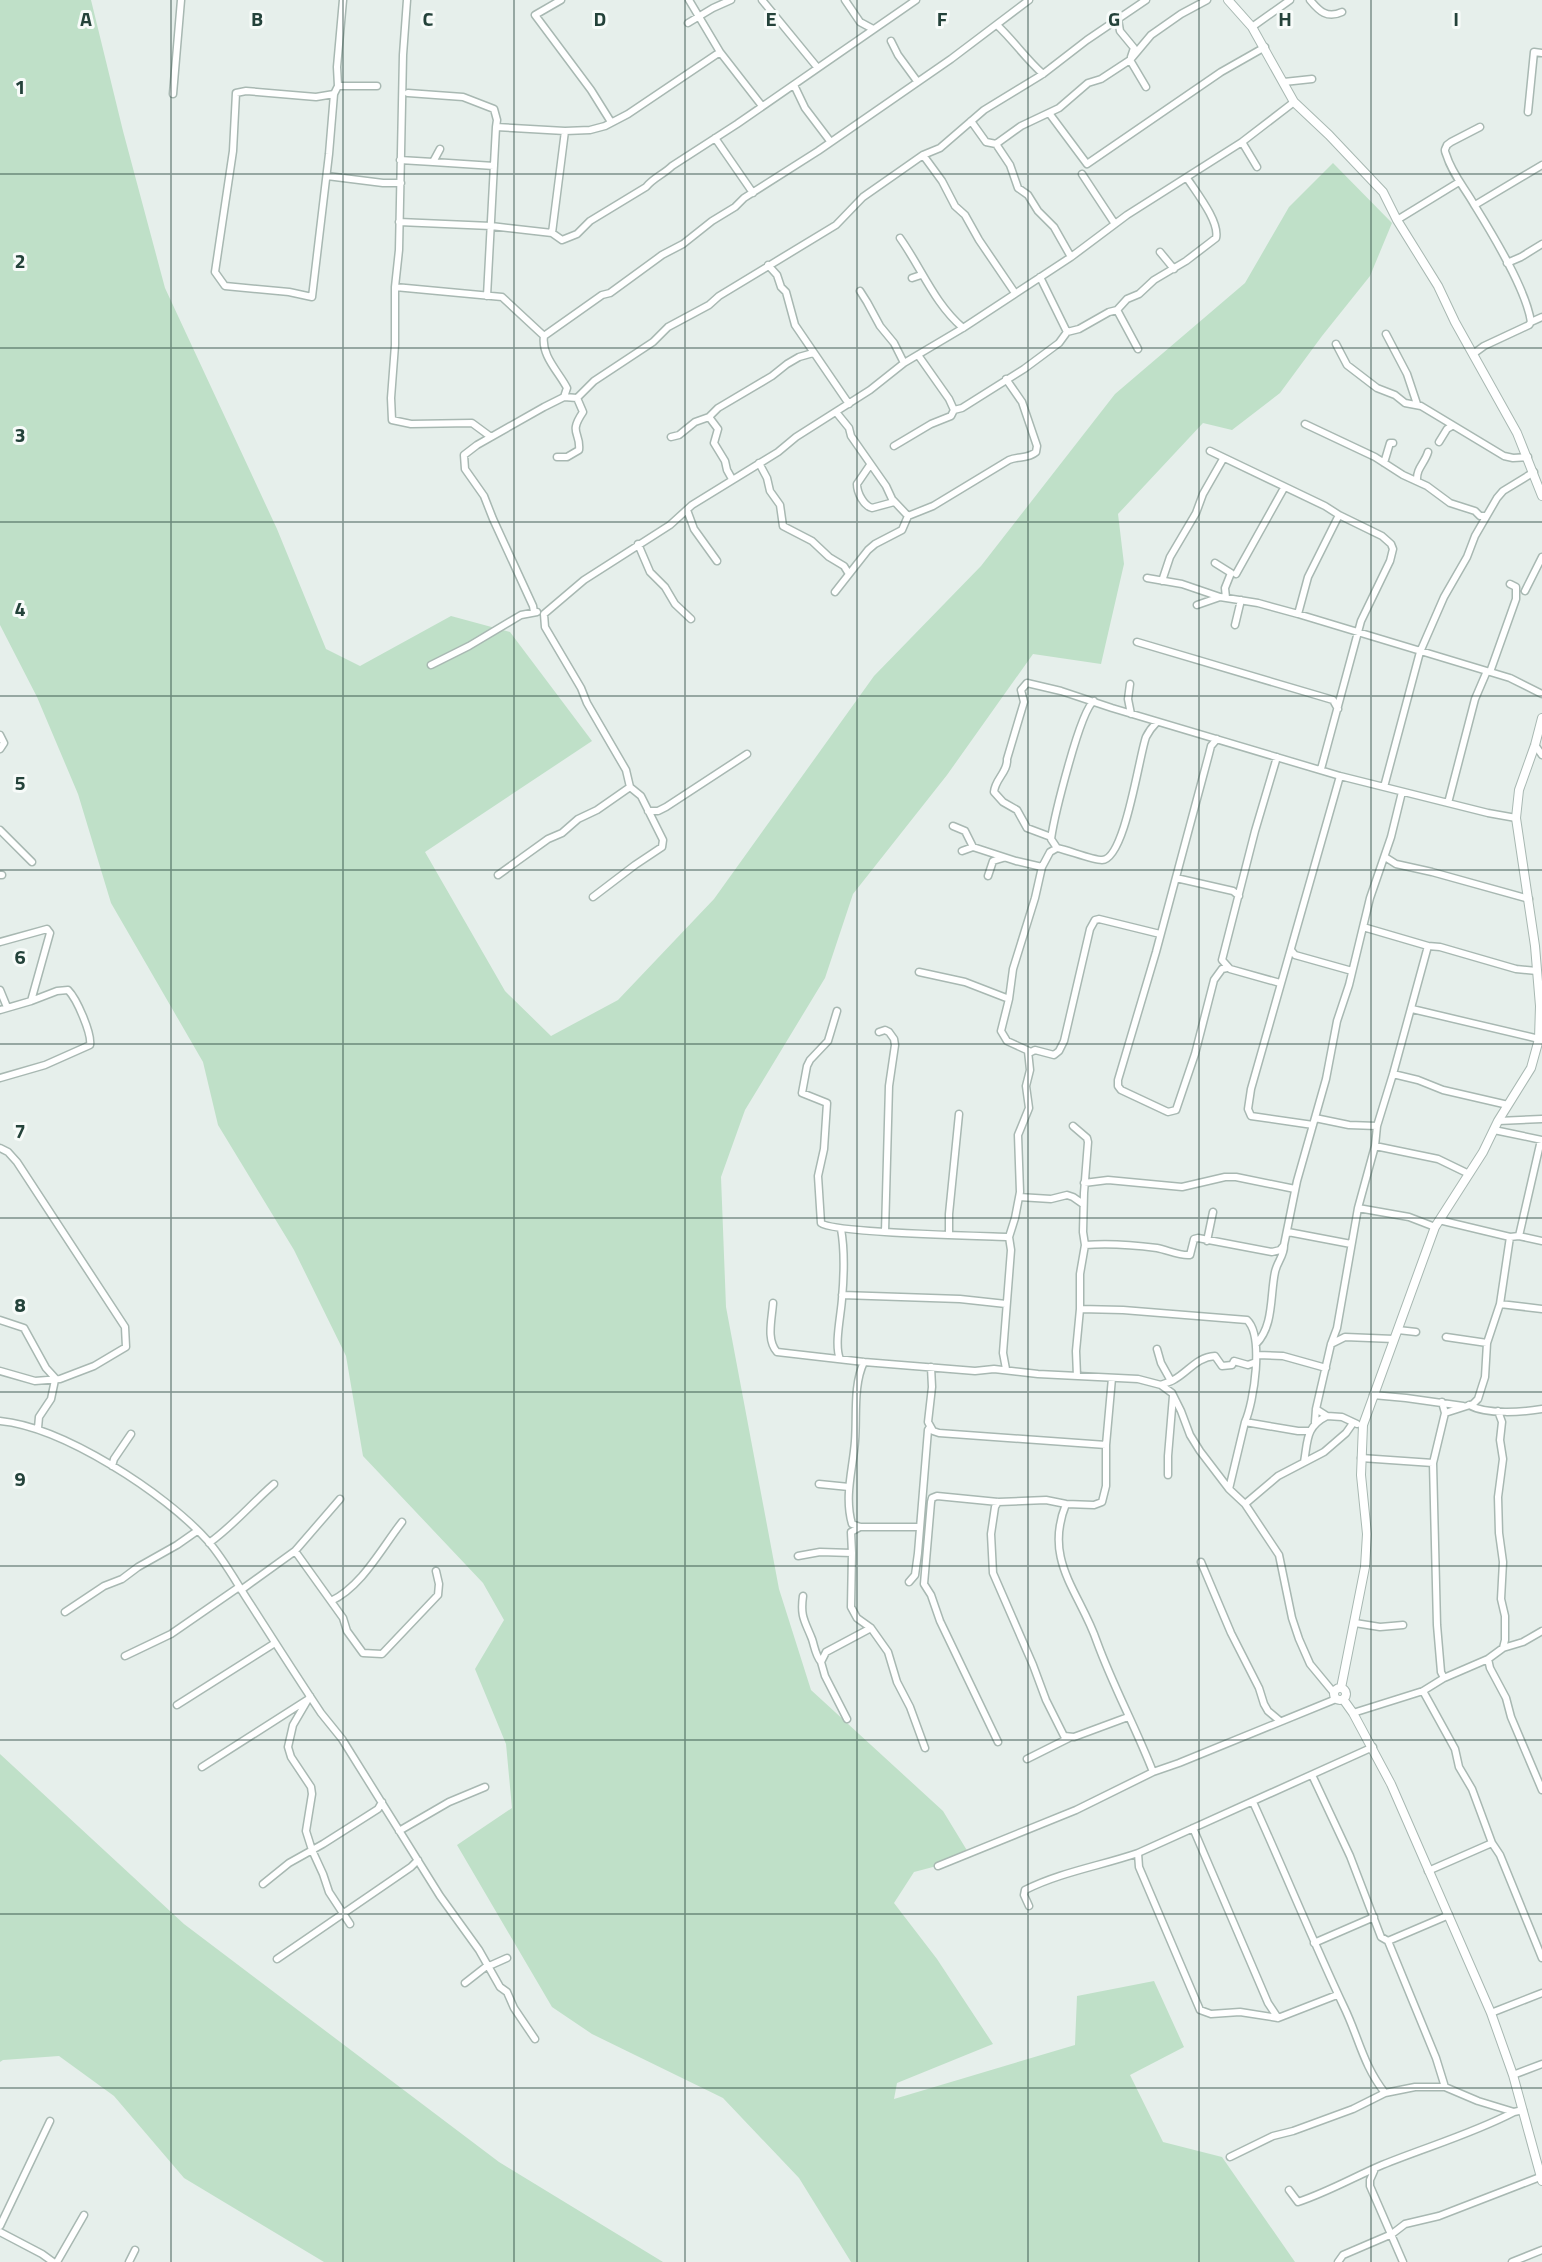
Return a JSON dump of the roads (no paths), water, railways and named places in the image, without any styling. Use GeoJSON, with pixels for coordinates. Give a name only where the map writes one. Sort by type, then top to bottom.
{"type":"FeatureCollection","features":[{"type":"Feature","properties":{"kind":"street"},"geometry":{"type":"LineString","coordinates":[[173,94],[181,0]]}},
{"type":"Feature","properties":{"kind":"street"},"geometry":{"type":"LineString","coordinates":[[334,94],[316,97],[246,91],[236,93],[233,151],[215,272],[225,286],[289,292],[312,297],[327,176],[334,94],[338,86],[337,67],[343,0]]}},
{"type":"Feature","properties":{"kind":"street"},"geometry":{"type":"LineString","coordinates":[[407,0],[403,55],[403,131],[400,160],[399,250],[395,287],[392,420],[411,424],[472,423],[491,437]]}},
{"type":"Feature","properties":{"kind":"street"},"geometry":{"type":"LineString","coordinates":[[561,0],[535,15],[582,81],[591,90],[611,122]]}},
{"type":"Feature","properties":{"kind":"street"},"geometry":{"type":"LineString","coordinates":[[689,0],[720,52],[762,106]]}},
{"type":"Feature","properties":{"kind":"street"},"geometry":{"type":"LineString","coordinates":[[687,23],[731,0]]}},
{"type":"Feature","properties":{"kind":"street"},"geometry":{"type":"LineString","coordinates":[[762,0],[817,67]]}},
{"type":"Feature","properties":{"kind":"street"},"geometry":{"type":"LineString","coordinates":[[844,0],[860,22],[873,29]]}},
{"type":"Feature","properties":{"kind":"street"},"geometry":{"type":"LineString","coordinates":[[399,222],[491,226],[552,233],[561,240],[576,234],[590,221],[646,187],[651,181],[916,0]]}},
{"type":"Feature","properties":{"kind":"street"},"geometry":{"type":"LineString","coordinates":[[564,397],[567,388],[552,366],[543,344],[544,336],[602,295],[610,293],[662,255],[682,244],[997,25],[1029,0]]}},
{"type":"Feature","properties":{"kind":"street"},"geometry":{"type":"LineString","coordinates":[[534,612],[484,496],[472,482],[463,462],[464,455],[491,437],[564,397],[576,398],[594,381],[653,342],[668,327],[836,225],[863,197],[922,155],[940,148],[984,110],[1043,75],[1088,40],[1146,0]]}},
{"type":"Feature","properties":{"kind":"street"},"geometry":{"type":"LineString","coordinates":[[996,144],[1021,126],[1059,108],[1088,83],[1101,79],[1130,60],[1151,34],[1207,0]]}},
{"type":"Feature","properties":{"kind":"street"},"geometry":{"type":"LineString","coordinates":[[1228,0],[1252,27],[1265,47],[1294,102],[1383,192],[1397,220],[1438,286],[1528,457],[1542,496]]}},
{"type":"Feature","properties":{"kind":"street"},"geometry":{"type":"LineString","coordinates":[[1252,27],[1290,0]]}},
{"type":"Feature","properties":{"kind":"street"},"geometry":{"type":"LineString","coordinates":[[1310,0],[1323,14],[1336,15],[1342,12]]}},
{"type":"Feature","properties":{"kind":"street"},"geometry":{"type":"LineString","coordinates":[[1118,20],[1120,30],[1134,48],[1130,60],[1146,87]]}},
{"type":"Feature","properties":{"kind":"street"},"geometry":{"type":"LineString","coordinates":[[997,25],[1043,75]]}},
{"type":"Feature","properties":{"kind":"street"},"geometry":{"type":"LineString","coordinates":[[891,41],[916,81]]}},
{"type":"Feature","properties":{"kind":"street"},"geometry":{"type":"LineString","coordinates":[[1049,112],[1087,164],[1221,72],[1265,47]]}},
{"type":"Feature","properties":{"kind":"street"},"geometry":{"type":"LineString","coordinates":[[496,127],[565,131],[590,130],[605,126],[628,114],[720,52]]}},
{"type":"Feature","properties":{"kind":"street"},"geometry":{"type":"LineString","coordinates":[[1528,112],[1534,52],[1542,53]]}},
{"type":"Feature","properties":{"kind":"street"},"geometry":{"type":"LineString","coordinates":[[1284,82],[1312,79]]}},
{"type":"Feature","properties":{"kind":"street"},"geometry":{"type":"LineString","coordinates":[[794,85],[807,111],[830,141]]}},
{"type":"Feature","properties":{"kind":"street"},"geometry":{"type":"LineString","coordinates":[[338,86],[377,86]]}},
{"type":"Feature","properties":{"kind":"street"},"geometry":{"type":"LineString","coordinates":[[408,93],[463,97],[494,109],[497,120],[487,296]]}},
{"type":"Feature","properties":{"kind":"street"},"geometry":{"type":"LineString","coordinates":[[544,614],[584,580],[670,525],[687,510],[732,479],[883,381],[904,363],[963,328],[1242,142],[1294,102]]}},
{"type":"Feature","properties":{"kind":"street"},"geometry":{"type":"LineString","coordinates":[[971,121],[986,142],[996,144],[1010,165],[1018,188],[1028,195],[1038,212],[1054,227],[1071,257]]}},
{"type":"Feature","properties":{"kind":"street"},"geometry":{"type":"LineString","coordinates":[[394,123],[403,131]]}},
{"type":"Feature","properties":{"kind":"street"},"geometry":{"type":"LineString","coordinates":[[1480,127],[1451,142],[1445,149],[1459,182],[1475,205],[1507,263],[1527,305],[1531,322]]}},
{"type":"Feature","properties":{"kind":"street"},"geometry":{"type":"LineString","coordinates":[[552,233],[565,131]]}},
{"type":"Feature","properties":{"kind":"street"},"geometry":{"type":"LineString","coordinates":[[715,138],[753,193]]}},
{"type":"Feature","properties":{"kind":"street"},"geometry":{"type":"LineString","coordinates":[[1242,142],[1257,167]]}},
{"type":"Feature","properties":{"kind":"street"},"geometry":{"type":"LineString","coordinates":[[433,162],[440,148]]}},
{"type":"Feature","properties":{"kind":"street"},"geometry":{"type":"LineString","coordinates":[[922,155],[942,181],[955,206],[965,215],[1015,293]]}},
{"type":"Feature","properties":{"kind":"street"},"geometry":{"type":"LineString","coordinates":[[400,160],[494,166]]}},
{"type":"Feature","properties":{"kind":"street"},"geometry":{"type":"LineString","coordinates":[[1475,205],[1542,165]]}},
{"type":"Feature","properties":{"kind":"street"},"geometry":{"type":"LineString","coordinates":[[1082,174],[1116,224]]}},
{"type":"Feature","properties":{"kind":"street"},"geometry":{"type":"LineString","coordinates":[[327,176],[401,183]]}},
{"type":"Feature","properties":{"kind":"street"},"geometry":{"type":"LineString","coordinates":[[894,446],[931,424],[951,416],[954,410],[962,408],[1059,343],[1066,332],[1117,310],[1127,299],[1139,294],[1154,280],[1210,243],[1217,235],[1213,220],[1187,178]]}},
{"type":"Feature","properties":{"kind":"street"},"geometry":{"type":"LineString","coordinates":[[1397,220],[1459,182]]}},
{"type":"Feature","properties":{"kind":"street"},"geometry":{"type":"LineString","coordinates":[[900,238],[936,298],[963,328]]}},
{"type":"Feature","properties":{"kind":"street"},"geometry":{"type":"LineString","coordinates":[[1507,263],[1542,244]]}},
{"type":"Feature","properties":{"kind":"street"},"geometry":{"type":"LineString","coordinates":[[1160,252],[1173,269]]}},
{"type":"Feature","properties":{"kind":"street"},"geometry":{"type":"LineString","coordinates":[[768,266],[777,275],[782,289],[786,292],[795,325],[849,404]]}},
{"type":"Feature","properties":{"kind":"street"},"geometry":{"type":"LineString","coordinates":[[912,278],[921,275]]}},
{"type":"Feature","properties":{"kind":"street"},"geometry":{"type":"LineString","coordinates":[[1040,277],[1066,332]]}},
{"type":"Feature","properties":{"kind":"street"},"geometry":{"type":"LineString","coordinates":[[395,287],[506,298],[544,336]]}},
{"type":"Feature","properties":{"kind":"street"},"geometry":{"type":"LineString","coordinates":[[860,291],[876,320],[894,343],[904,363]]}},
{"type":"Feature","properties":{"kind":"street"},"geometry":{"type":"LineString","coordinates":[[1117,310],[1138,348]]}},
{"type":"Feature","properties":{"kind":"street"},"geometry":{"type":"LineString","coordinates":[[1473,354],[1484,346],[1542,317]]}},
{"type":"Feature","properties":{"kind":"street"},"geometry":{"type":"LineString","coordinates":[[1386,334],[1407,374],[1417,404]]}},
{"type":"Feature","properties":{"kind":"street"},"geometry":{"type":"LineString","coordinates":[[1336,344],[1347,365],[1377,388],[1395,395],[1405,403],[1417,404],[1504,456],[1528,457]]}},
{"type":"Feature","properties":{"kind":"street"},"geometry":{"type":"LineString","coordinates":[[671,437],[679,435],[695,422],[709,417],[718,408],[772,376],[787,364],[813,352]]}},
{"type":"Feature","properties":{"kind":"street"},"geometry":{"type":"LineString","coordinates":[[918,356],[949,399],[954,410]]}},
{"type":"Feature","properties":{"kind":"street"},"geometry":{"type":"LineString","coordinates":[[835,592],[875,544],[902,531],[908,516],[933,506],[1009,460],[1028,457],[1036,452],[1037,446],[1022,402],[1006,379]]}},
{"type":"Feature","properties":{"kind":"street"},"geometry":{"type":"LineString","coordinates":[[557,457],[567,457],[579,450],[575,429],[576,422],[583,412],[576,398]]}},
{"type":"Feature","properties":{"kind":"street"},"geometry":{"type":"LineString","coordinates":[[836,412],[849,428],[851,436],[886,486],[894,502],[908,516]]}},
{"type":"Feature","properties":{"kind":"street"},"geometry":{"type":"LineString","coordinates":[[709,417],[718,431],[714,442],[732,479]]}},
{"type":"Feature","properties":{"kind":"street"},"geometry":{"type":"LineString","coordinates":[[1305,424],[1348,443],[1436,491],[1450,503],[1475,512],[1483,518]]}},
{"type":"Feature","properties":{"kind":"street"},"geometry":{"type":"LineString","coordinates":[[1439,442],[1447,429],[1452,426]]}},
{"type":"Feature","properties":{"kind":"street"},"geometry":{"type":"LineString","coordinates":[[1384,463],[1390,443],[1393,443]]}},
{"type":"Feature","properties":{"kind":"street"},"geometry":{"type":"LineString","coordinates":[[1210,451],[1382,536],[1393,549],[1390,561],[1365,611],[1320,769]]}},
{"type":"Feature","properties":{"kind":"street"},"geometry":{"type":"LineString","coordinates":[[1417,481],[1418,469],[1428,452]]}},
{"type":"Feature","properties":{"kind":"street"},"geometry":{"type":"LineString","coordinates":[[1162,581],[1170,557],[1224,459]]}},
{"type":"Feature","properties":{"kind":"street"},"geometry":{"type":"LineString","coordinates":[[759,463],[770,490],[780,505],[783,526],[812,541],[829,557],[844,566],[849,574]]}},
{"type":"Feature","properties":{"kind":"street"},"geometry":{"type":"LineString","coordinates":[[870,465],[857,484],[865,504],[872,508],[894,502]]}},
{"type":"Feature","properties":{"kind":"street"},"geometry":{"type":"LineString","coordinates":[[1384,787],[1420,652],[1444,597],[1467,557],[1483,518],[1503,491],[1534,472]]}},
{"type":"Feature","properties":{"kind":"street"},"geometry":{"type":"LineString","coordinates":[[1236,574],[1284,488]]}},
{"type":"Feature","properties":{"kind":"street"},"geometry":{"type":"LineString","coordinates":[[687,510],[694,529],[717,561]]}},
{"type":"Feature","properties":{"kind":"street"},"geometry":{"type":"LineString","coordinates":[[1298,614],[1308,577],[1339,516]]}},
{"type":"Feature","properties":{"kind":"street"},"geometry":{"type":"LineString","coordinates":[[638,544],[650,572],[665,587],[675,604],[691,619]]}},
{"type":"Feature","properties":{"kind":"street"},"geometry":{"type":"LineString","coordinates":[[1525,591],[1542,557]]}},
{"type":"Feature","properties":{"kind":"street"},"geometry":{"type":"LineString","coordinates":[[1215,563],[1231,573],[1223,597]]}},
{"type":"Feature","properties":{"kind":"street"},"geometry":{"type":"LineString","coordinates":[[1147,578],[1298,614],[1510,678],[1542,694]]}},
{"type":"Feature","properties":{"kind":"street"},"geometry":{"type":"LineString","coordinates":[[1448,803],[1475,699],[1516,599],[1516,587],[1510,584]]}},
{"type":"Feature","properties":{"kind":"street"},"geometry":{"type":"LineString","coordinates":[[1197,605],[1223,597]]}},
{"type":"Feature","properties":{"kind":"street"},"geometry":{"type":"LineString","coordinates":[[1235,625],[1242,600]]}},
{"type":"Feature","properties":{"kind":"street"},"geometry":{"type":"LineString","coordinates":[[431,665],[469,646],[514,618],[534,612],[544,614]]}},
{"type":"Feature","properties":{"kind":"street"},"geometry":{"type":"LineString","coordinates":[[544,614],[545,627],[626,770],[630,787],[641,796],[663,840],[662,847],[592,897]]}},
{"type":"Feature","properties":{"kind":"street"},"geometry":{"type":"LineString","coordinates":[[1137,642],[1324,697],[1335,702],[1338,710]]}},
{"type":"Feature","properties":{"kind":"street"},"geometry":{"type":"LineString","coordinates":[[1051,837],[1027,828],[1017,810],[1003,802],[994,792],[995,784],[1007,767],[1007,759],[1024,702],[1021,690],[1030,683],[1340,776],[1516,818]]}},
{"type":"Feature","properties":{"kind":"street"},"geometry":{"type":"LineString","coordinates":[[1130,684],[1128,699],[1131,714]]}},
{"type":"Feature","properties":{"kind":"street"},"geometry":{"type":"LineString","coordinates":[[1095,701],[1087,710],[1076,741],[1051,837],[1057,848],[1101,860],[1111,855],[1118,843],[1135,788],[1146,737],[1157,722]]}},
{"type":"Feature","properties":{"kind":"street"},"geometry":{"type":"LineString","coordinates":[[938,1866],[1076,1810],[1153,1772],[1179,1764],[1346,1693],[1341,1688],[1365,1567],[1368,1534],[1361,1458],[1363,1425],[1437,1223],[1469,1174],[1531,1068],[1539,1040],[1541,1012],[1537,971],[1539,946],[1516,818],[1519,790],[1542,718]]}},
{"type":"Feature","properties":{"kind":"street"},"geometry":{"type":"LineString","coordinates":[[0,735],[4,742],[0,749]]}},
{"type":"Feature","properties":{"kind":"street"},"geometry":{"type":"LineString","coordinates":[[1217,739],[1211,746],[1118,1086],[1121,1090],[1168,1112],[1176,1110],[1195,1054],[1214,980],[1222,969],[1227,968],[1280,983]]}},
{"type":"Feature","properties":{"kind":"street"},"geometry":{"type":"LineString","coordinates":[[1535,744],[1542,755]]}},
{"type":"Feature","properties":{"kind":"street"},"geometry":{"type":"LineString","coordinates":[[648,811],[658,811],[666,807],[747,754]]}},
{"type":"Feature","properties":{"kind":"street"},"geometry":{"type":"LineString","coordinates":[[1227,968],[1222,960],[1223,953],[1277,757]]}},
{"type":"Feature","properties":{"kind":"street"},"geometry":{"type":"LineString","coordinates":[[1340,776],[1292,954],[1280,983],[1251,1089],[1249,1113],[1255,1117],[1377,1126]]}},
{"type":"Feature","properties":{"kind":"street"},"geometry":{"type":"LineString","coordinates":[[498,875],[548,839],[562,833],[578,819],[597,810],[630,787]]}},
{"type":"Feature","properties":{"kind":"street"},"geometry":{"type":"LineString","coordinates":[[1256,1344],[1266,1329],[1275,1275],[1283,1256],[1288,1232],[1294,1189],[1326,1079],[1337,1022],[1378,870],[1385,857],[1402,792]]}},
{"type":"Feature","properties":{"kind":"street"},"geometry":{"type":"LineString","coordinates":[[953,826],[965,831],[973,847]]}},
{"type":"Feature","properties":{"kind":"street"},"geometry":{"type":"LineString","coordinates":[[0,830],[32,862]]}},
{"type":"Feature","properties":{"kind":"street"},"geometry":{"type":"LineString","coordinates":[[962,851],[973,847],[1042,867]]}},
{"type":"Feature","properties":{"kind":"street"},"geometry":{"type":"LineString","coordinates":[[1057,848],[1050,852],[1042,867],[1035,898],[1012,969],[1009,999],[1001,1034],[1007,1041],[1028,1051],[1035,1050],[1054,1055],[1062,1047],[1090,929],[1095,920],[1099,919],[1160,934]]}},
{"type":"Feature","properties":{"kind":"street"},"geometry":{"type":"LineString","coordinates":[[988,876],[993,861],[1004,857]]}},
{"type":"Feature","properties":{"kind":"street"},"geometry":{"type":"LineString","coordinates":[[1385,857],[1396,864],[1529,899]]}},
{"type":"Feature","properties":{"kind":"street"},"geometry":{"type":"LineString","coordinates":[[1176,878],[1233,891],[1239,896]]}},
{"type":"Feature","properties":{"kind":"street"},"geometry":{"type":"LineString","coordinates":[[1363,927],[1515,969],[1537,971]]}},
{"type":"Feature","properties":{"kind":"street"},"geometry":{"type":"LineString","coordinates":[[0,942],[47,929],[50,933],[30,1001]]}},
{"type":"Feature","properties":{"kind":"street"},"geometry":{"type":"LineString","coordinates":[[1304,1462],[1310,1431],[1315,1422],[1331,1344],[1337,1328],[1358,1208],[1375,1146],[1377,1126],[1394,1074],[1428,946]]}},
{"type":"Feature","properties":{"kind":"street"},"geometry":{"type":"LineString","coordinates":[[1292,954],[1352,971]]}},
{"type":"Feature","properties":{"kind":"street"},"geometry":{"type":"LineString","coordinates":[[919,972],[965,982],[1009,999]]}},
{"type":"Feature","properties":{"kind":"street"},"geometry":{"type":"LineString","coordinates":[[0,990],[8,1007]]}},
{"type":"Feature","properties":{"kind":"street"},"geometry":{"type":"LineString","coordinates":[[0,1010],[57,991],[69,990],[90,1037],[90,1045],[45,1065],[0,1078]]}},
{"type":"Feature","properties":{"kind":"street"},"geometry":{"type":"LineString","coordinates":[[1412,1009],[1539,1040]]}},
{"type":"Feature","properties":{"kind":"street"},"geometry":{"type":"LineString","coordinates":[[837,1011],[828,1041],[807,1066],[802,1093],[827,1103],[823,1155],[818,1176],[821,1223],[841,1229],[1009,1237]]}},
{"type":"Feature","properties":{"kind":"street"},"geometry":{"type":"LineString","coordinates":[[879,1032],[885,1030],[889,1032],[895,1045],[889,1086],[885,1232]]}},
{"type":"Feature","properties":{"kind":"street"},"geometry":{"type":"LineString","coordinates":[[1006,1370],[1003,1353],[1011,1250],[1009,1237],[1019,1197],[1018,1135],[1029,1108],[1026,1086],[1030,1070],[1028,1051]]}},
{"type":"Feature","properties":{"kind":"street"},"geometry":{"type":"LineString","coordinates":[[1394,1074],[1443,1090],[1508,1106]]}},
{"type":"Feature","properties":{"kind":"street"},"geometry":{"type":"LineString","coordinates":[[949,1235],[959,1114]]}},
{"type":"Feature","properties":{"kind":"street"},"geometry":{"type":"LineString","coordinates":[[1498,1121],[1542,1119]]}},
{"type":"Feature","properties":{"kind":"street"},"geometry":{"type":"LineString","coordinates":[[1073,1126],[1088,1139],[1083,1204],[1085,1245],[1080,1274],[1080,1309],[1076,1351],[1077,1376]]}},
{"type":"Feature","properties":{"kind":"street"},"geometry":{"type":"LineString","coordinates":[[1494,1130],[1541,1140],[1519,1236]]}},
{"type":"Feature","properties":{"kind":"street"},"geometry":{"type":"LineString","coordinates":[[1375,1146],[1438,1159],[1469,1174]]}},
{"type":"Feature","properties":{"kind":"street"},"geometry":{"type":"LineString","coordinates":[[0,1148],[8,1152],[16,1162],[126,1332],[126,1347],[94,1366],[55,1380],[35,1381],[0,1371]]}},
{"type":"Feature","properties":{"kind":"street"},"geometry":{"type":"LineString","coordinates":[[1084,1183],[1108,1180],[1182,1186],[1225,1177],[1236,1177],[1294,1189]]}},
{"type":"Feature","properties":{"kind":"street"},"geometry":{"type":"LineString","coordinates":[[1019,1197],[1051,1199],[1067,1195],[1083,1204]]}},
{"type":"Feature","properties":{"kind":"street"},"geometry":{"type":"LineString","coordinates":[[1358,1208],[1510,1237],[1519,1236],[1542,1240]]}},
{"type":"Feature","properties":{"kind":"street"},"geometry":{"type":"LineString","coordinates":[[1207,1241],[1213,1212]]}},
{"type":"Feature","properties":{"kind":"street"},"geometry":{"type":"LineString","coordinates":[[840,1359],[837,1349],[842,1295],[841,1229]]}},
{"type":"Feature","properties":{"kind":"street"},"geometry":{"type":"LineString","coordinates":[[1288,1232],[1351,1244]]}},
{"type":"Feature","properties":{"kind":"street"},"geometry":{"type":"LineString","coordinates":[[1480,1409],[1478,1399],[1485,1377],[1487,1343],[1500,1304],[1510,1237]]}},
{"type":"Feature","properties":{"kind":"street"},"geometry":{"type":"LineString","coordinates":[[1085,1245],[1136,1246],[1160,1249],[1184,1256],[1190,1255],[1194,1239],[1198,1238],[1272,1252],[1280,1250],[1284,1245]]}},
{"type":"Feature","properties":{"kind":"street"},"geometry":{"type":"LineString","coordinates":[[842,1295],[960,1299],[1006,1304]]}},
{"type":"Feature","properties":{"kind":"street"},"geometry":{"type":"LineString","coordinates":[[773,1303],[771,1344],[777,1352],[975,1371],[1006,1370],[1138,1379],[1161,1385],[1172,1394],[1190,1435],[1200,1451],[1229,1489],[1245,1504],[1279,1555],[1292,1618],[1310,1664],[1353,1713],[1373,1747],[1491,2013],[1513,2075],[1518,2111],[1541,2179],[1439,2216],[1406,2224],[1392,2234],[1343,2254],[1338,2262]]}},
{"type":"Feature","properties":{"kind":"street"},"geometry":{"type":"LineString","coordinates":[[1500,1304],[1542,1309]]}},
{"type":"Feature","properties":{"kind":"street"},"geometry":{"type":"LineString","coordinates":[[1080,1309],[1199,1316],[1224,1320],[1244,1319],[1253,1327],[1258,1358],[1252,1400],[1229,1489]]}},
{"type":"Feature","properties":{"kind":"street"},"geometry":{"type":"LineString","coordinates":[[0,1320],[24,1328],[55,1380],[51,1399],[39,1417],[38,1428]]}},
{"type":"Feature","properties":{"kind":"street"},"geometry":{"type":"LineString","coordinates":[[1337,1328],[1345,1337]]}},
{"type":"Feature","properties":{"kind":"street"},"geometry":{"type":"LineString","coordinates":[[1398,1330],[1416,1332]]}},
{"type":"Feature","properties":{"kind":"street"},"geometry":{"type":"LineString","coordinates":[[1331,1344],[1345,1337],[1394,1339]]}},
{"type":"Feature","properties":{"kind":"street"},"geometry":{"type":"LineString","coordinates":[[1446,1337],[1487,1343]]}},
{"type":"Feature","properties":{"kind":"street"},"geometry":{"type":"LineString","coordinates":[[1157,1349],[1161,1363],[1174,1380],[1168,1475]]}},
{"type":"Feature","properties":{"kind":"street"},"geometry":{"type":"LineString","coordinates":[[1161,1385],[1174,1380],[1189,1367],[1215,1356],[1221,1365],[1232,1365],[1234,1361],[1248,1365],[1258,1358],[1283,1356],[1326,1368]]}},
{"type":"Feature","properties":{"kind":"street"},"geometry":{"type":"LineString","coordinates":[[864,1362],[858,1382],[855,1443],[849,1487],[852,1528],[851,1607],[857,1618],[871,1628],[888,1652],[897,1682],[910,1707],[925,1748]]}},
{"type":"Feature","properties":{"kind":"street"},"geometry":{"type":"LineString","coordinates":[[930,1367],[932,1387],[928,1422],[930,1427],[939,1433],[1106,1445]]}},
{"type":"Feature","properties":{"kind":"street"},"geometry":{"type":"LineString","coordinates":[[998,1742],[940,1621],[932,1595],[924,1584],[932,1498],[937,1496],[998,1502],[1046,1500],[1066,1504],[1094,1505],[1101,1502],[1106,1486],[1106,1445],[1112,1378]]}},
{"type":"Feature","properties":{"kind":"street"},"geometry":{"type":"LineString","coordinates":[[1373,1395],[1442,1402],[1498,1411],[1522,1412],[1542,1408]]}},
{"type":"Feature","properties":{"kind":"street"},"geometry":{"type":"LineString","coordinates":[[1445,1413],[1478,1399]]}},
{"type":"Feature","properties":{"kind":"street"},"geometry":{"type":"LineString","coordinates":[[1442,1402],[1445,1413],[1433,1463],[1437,1625],[1441,1672],[1444,1678]]}},
{"type":"Feature","properties":{"kind":"street"},"geometry":{"type":"LineString","coordinates":[[1316,1409],[1327,1416],[1363,1425]]}},
{"type":"Feature","properties":{"kind":"street"},"geometry":{"type":"LineString","coordinates":[[1498,1411],[1502,1422],[1500,1440],[1503,1459],[1498,1497],[1503,1562],[1501,1599],[1505,1616],[1503,1648]]}},
{"type":"Feature","properties":{"kind":"street"},"geometry":{"type":"LineString","coordinates":[[1315,1422],[1327,1416]]}},
{"type":"Feature","properties":{"kind":"street"},"geometry":{"type":"LineString","coordinates":[[1171,1417],[1184,1418]]}},
{"type":"Feature","properties":{"kind":"street"},"geometry":{"type":"LineString","coordinates":[[0,1421],[38,1428],[56,1435],[112,1466],[160,1499],[209,1543],[308,1698],[342,1739],[440,1896],[500,1986],[507,1992],[513,2008],[535,2039]]}},
{"type":"Feature","properties":{"kind":"street"},"geometry":{"type":"LineString","coordinates":[[1245,1422],[1310,1431]]}},
{"type":"Feature","properties":{"kind":"street"},"geometry":{"type":"LineString","coordinates":[[1245,1504],[1278,1476],[1324,1452],[1353,1424]]}},
{"type":"Feature","properties":{"kind":"street"},"geometry":{"type":"LineString","coordinates":[[909,1582],[915,1575],[924,1463],[930,1427]]}},
{"type":"Feature","properties":{"kind":"street"},"geometry":{"type":"LineString","coordinates":[[112,1466],[114,1459],[131,1434]]}},
{"type":"Feature","properties":{"kind":"street"},"geometry":{"type":"LineString","coordinates":[[1361,1458],[1433,1463]]}},
{"type":"Feature","properties":{"kind":"street"},"geometry":{"type":"LineString","coordinates":[[209,1543],[224,1532],[250,1504],[274,1484]]}},
{"type":"Feature","properties":{"kind":"street"},"geometry":{"type":"LineString","coordinates":[[819,1484],[849,1487]]}},
{"type":"Feature","properties":{"kind":"street"},"geometry":{"type":"LineString","coordinates":[[125,1656],[171,1634],[295,1551],[340,1499]]}},
{"type":"Feature","properties":{"kind":"street"},"geometry":{"type":"LineString","coordinates":[[998,1502],[995,1507],[991,1534],[993,1574],[1048,1704],[1064,1736],[1069,1738]]}},
{"type":"Feature","properties":{"kind":"street"},"geometry":{"type":"LineString","coordinates":[[1066,1504],[1058,1535],[1063,1569],[1095,1636],[1101,1657],[1153,1772]]}},
{"type":"Feature","properties":{"kind":"street"},"geometry":{"type":"LineString","coordinates":[[331,1601],[355,1583],[402,1522]]}},
{"type":"Feature","properties":{"kind":"street"},"geometry":{"type":"LineString","coordinates":[[852,1528],[920,1527]]}},
{"type":"Feature","properties":{"kind":"street"},"geometry":{"type":"LineString","coordinates":[[65,1612],[95,1591],[122,1579],[197,1531]]}},
{"type":"Feature","properties":{"kind":"street"},"geometry":{"type":"LineString","coordinates":[[295,1551],[331,1601],[345,1622],[347,1631],[363,1653],[371,1655],[382,1654],[438,1595],[439,1584],[436,1571]]}},
{"type":"Feature","properties":{"kind":"street"},"geometry":{"type":"LineString","coordinates":[[798,1556],[820,1552],[852,1553]]}},
{"type":"Feature","properties":{"kind":"street"},"geometry":{"type":"LineString","coordinates":[[1201,1562],[1230,1633],[1259,1688],[1268,1712],[1280,1720]]}},
{"type":"Feature","properties":{"kind":"street"},"geometry":{"type":"LineString","coordinates":[[803,1596],[801,1610],[805,1627],[812,1640],[813,1652],[821,1662],[825,1676],[847,1719]]}},
{"type":"Feature","properties":{"kind":"street"},"geometry":{"type":"LineString","coordinates":[[1354,1623],[1380,1627],[1403,1625]]}},
{"type":"Feature","properties":{"kind":"street"},"geometry":{"type":"LineString","coordinates":[[813,1652],[826,1652],[871,1628]]}},
{"type":"Feature","properties":{"kind":"street"},"geometry":{"type":"LineString","coordinates":[[1353,1713],[1423,1691],[1444,1678],[1488,1659],[1503,1648],[1523,1642],[1542,1632]]}},
{"type":"Feature","properties":{"kind":"street"},"geometry":{"type":"LineString","coordinates":[[177,1705],[275,1643]]}},
{"type":"Feature","properties":{"kind":"street"},"geometry":{"type":"LineString","coordinates":[[821,1662],[826,1652]]}},
{"type":"Feature","properties":{"kind":"street"},"geometry":{"type":"LineString","coordinates":[[1488,1659],[1542,1790]]}},
{"type":"Feature","properties":{"kind":"street"},"geometry":{"type":"LineString","coordinates":[[1423,1691],[1455,1749],[1459,1767],[1472,1789],[1492,1843],[1500,1855],[1542,1958]]}},
{"type":"Feature","properties":{"kind":"street"},"geometry":{"type":"LineString","coordinates":[[202,1767],[308,1698]]}},
{"type":"Feature","properties":{"kind":"street"},"geometry":{"type":"LineString","coordinates":[[308,1698],[293,1725],[288,1747],[297,1767],[307,1778],[311,1787],[306,1831],[312,1850],[329,1892],[350,1924]]}},
{"type":"Feature","properties":{"kind":"street"},"geometry":{"type":"LineString","coordinates":[[1028,1758],[1069,1738],[1128,1717]]}},
{"type":"Feature","properties":{"kind":"street"},"geometry":{"type":"LineString","coordinates":[[1029,1906],[1024,1890],[1076,1869],[1102,1865],[1138,1853],[1373,1747]]}},
{"type":"Feature","properties":{"kind":"street"},"geometry":{"type":"LineString","coordinates":[[1312,1775],[1350,1856],[1382,1937],[1388,1941],[1436,2058],[1445,2087]]}},
{"type":"Feature","properties":{"kind":"street"},"geometry":{"type":"LineString","coordinates":[[399,1832],[449,1802],[485,1787]]}},
{"type":"Feature","properties":{"kind":"street"},"geometry":{"type":"LineString","coordinates":[[263,1884],[289,1863],[378,1809],[382,1802]]}},
{"type":"Feature","properties":{"kind":"street"},"geometry":{"type":"LineString","coordinates":[[1253,1802],[1356,2035],[1368,2069],[1385,2093]]}},
{"type":"Feature","properties":{"kind":"street"},"geometry":{"type":"LineString","coordinates":[[378,1809],[387,1810]]}},
{"type":"Feature","properties":{"kind":"street"},"geometry":{"type":"LineString","coordinates":[[1193,1828],[1268,2002],[1278,2018]]}},
{"type":"Feature","properties":{"kind":"street"},"geometry":{"type":"LineString","coordinates":[[1428,1871],[1492,1843]]}},
{"type":"Feature","properties":{"kind":"street"},"geometry":{"type":"LineString","coordinates":[[1138,1853],[1139,1867],[1200,2010],[1211,2014],[1240,2012],[1278,2018],[1337,1995]]}},
{"type":"Feature","properties":{"kind":"street"},"geometry":{"type":"LineString","coordinates":[[277,1959],[411,1868],[418,1860]]}},
{"type":"Feature","properties":{"kind":"street"},"geometry":{"type":"LineString","coordinates":[[1388,1941],[1449,1915]]}},
{"type":"Feature","properties":{"kind":"street"},"geometry":{"type":"LineString","coordinates":[[1314,1943],[1374,1917]]}},
{"type":"Feature","properties":{"kind":"street"},"geometry":{"type":"LineString","coordinates":[[465,1983],[488,1966],[507,1958]]}},
{"type":"Feature","properties":{"kind":"street"},"geometry":{"type":"LineString","coordinates":[[1491,2013],[1542,1993]]}},
{"type":"Feature","properties":{"kind":"street"},"geometry":{"type":"LineString","coordinates":[[1513,2075],[1542,2064]]}},
{"type":"Feature","properties":{"kind":"street"},"geometry":{"type":"LineString","coordinates":[[1230,2157],[1273,2136],[1333,2116],[1385,2093],[1415,2087],[1445,2087],[1478,2101],[1518,2111]]}},
{"type":"Feature","properties":{"kind":"street"},"geometry":{"type":"LineString","coordinates":[[1289,2190],[1298,2202],[1374,2171],[1381,2166],[1468,2134],[1518,2111]]}},
{"type":"Feature","properties":{"kind":"street"},"geometry":{"type":"LineString","coordinates":[[0,2226],[2,2216],[50,2121]]}},
{"type":"Feature","properties":{"kind":"street"},"geometry":{"type":"LineString","coordinates":[[1374,2171],[1370,2186],[1403,2262]]}},
{"type":"Feature","properties":{"kind":"street"},"geometry":{"type":"LineString","coordinates":[[0,2232],[55,2262],[84,2215]]}},
{"type":"Feature","properties":{"kind":"street"},"geometry":{"type":"LineString","coordinates":[[129,2262],[135,2250]]}},
{"type":"Feature","properties":{"kind":"street"},"geometry":{"type":"LineString","coordinates":[[1512,2262],[1542,2250]]}}]}
